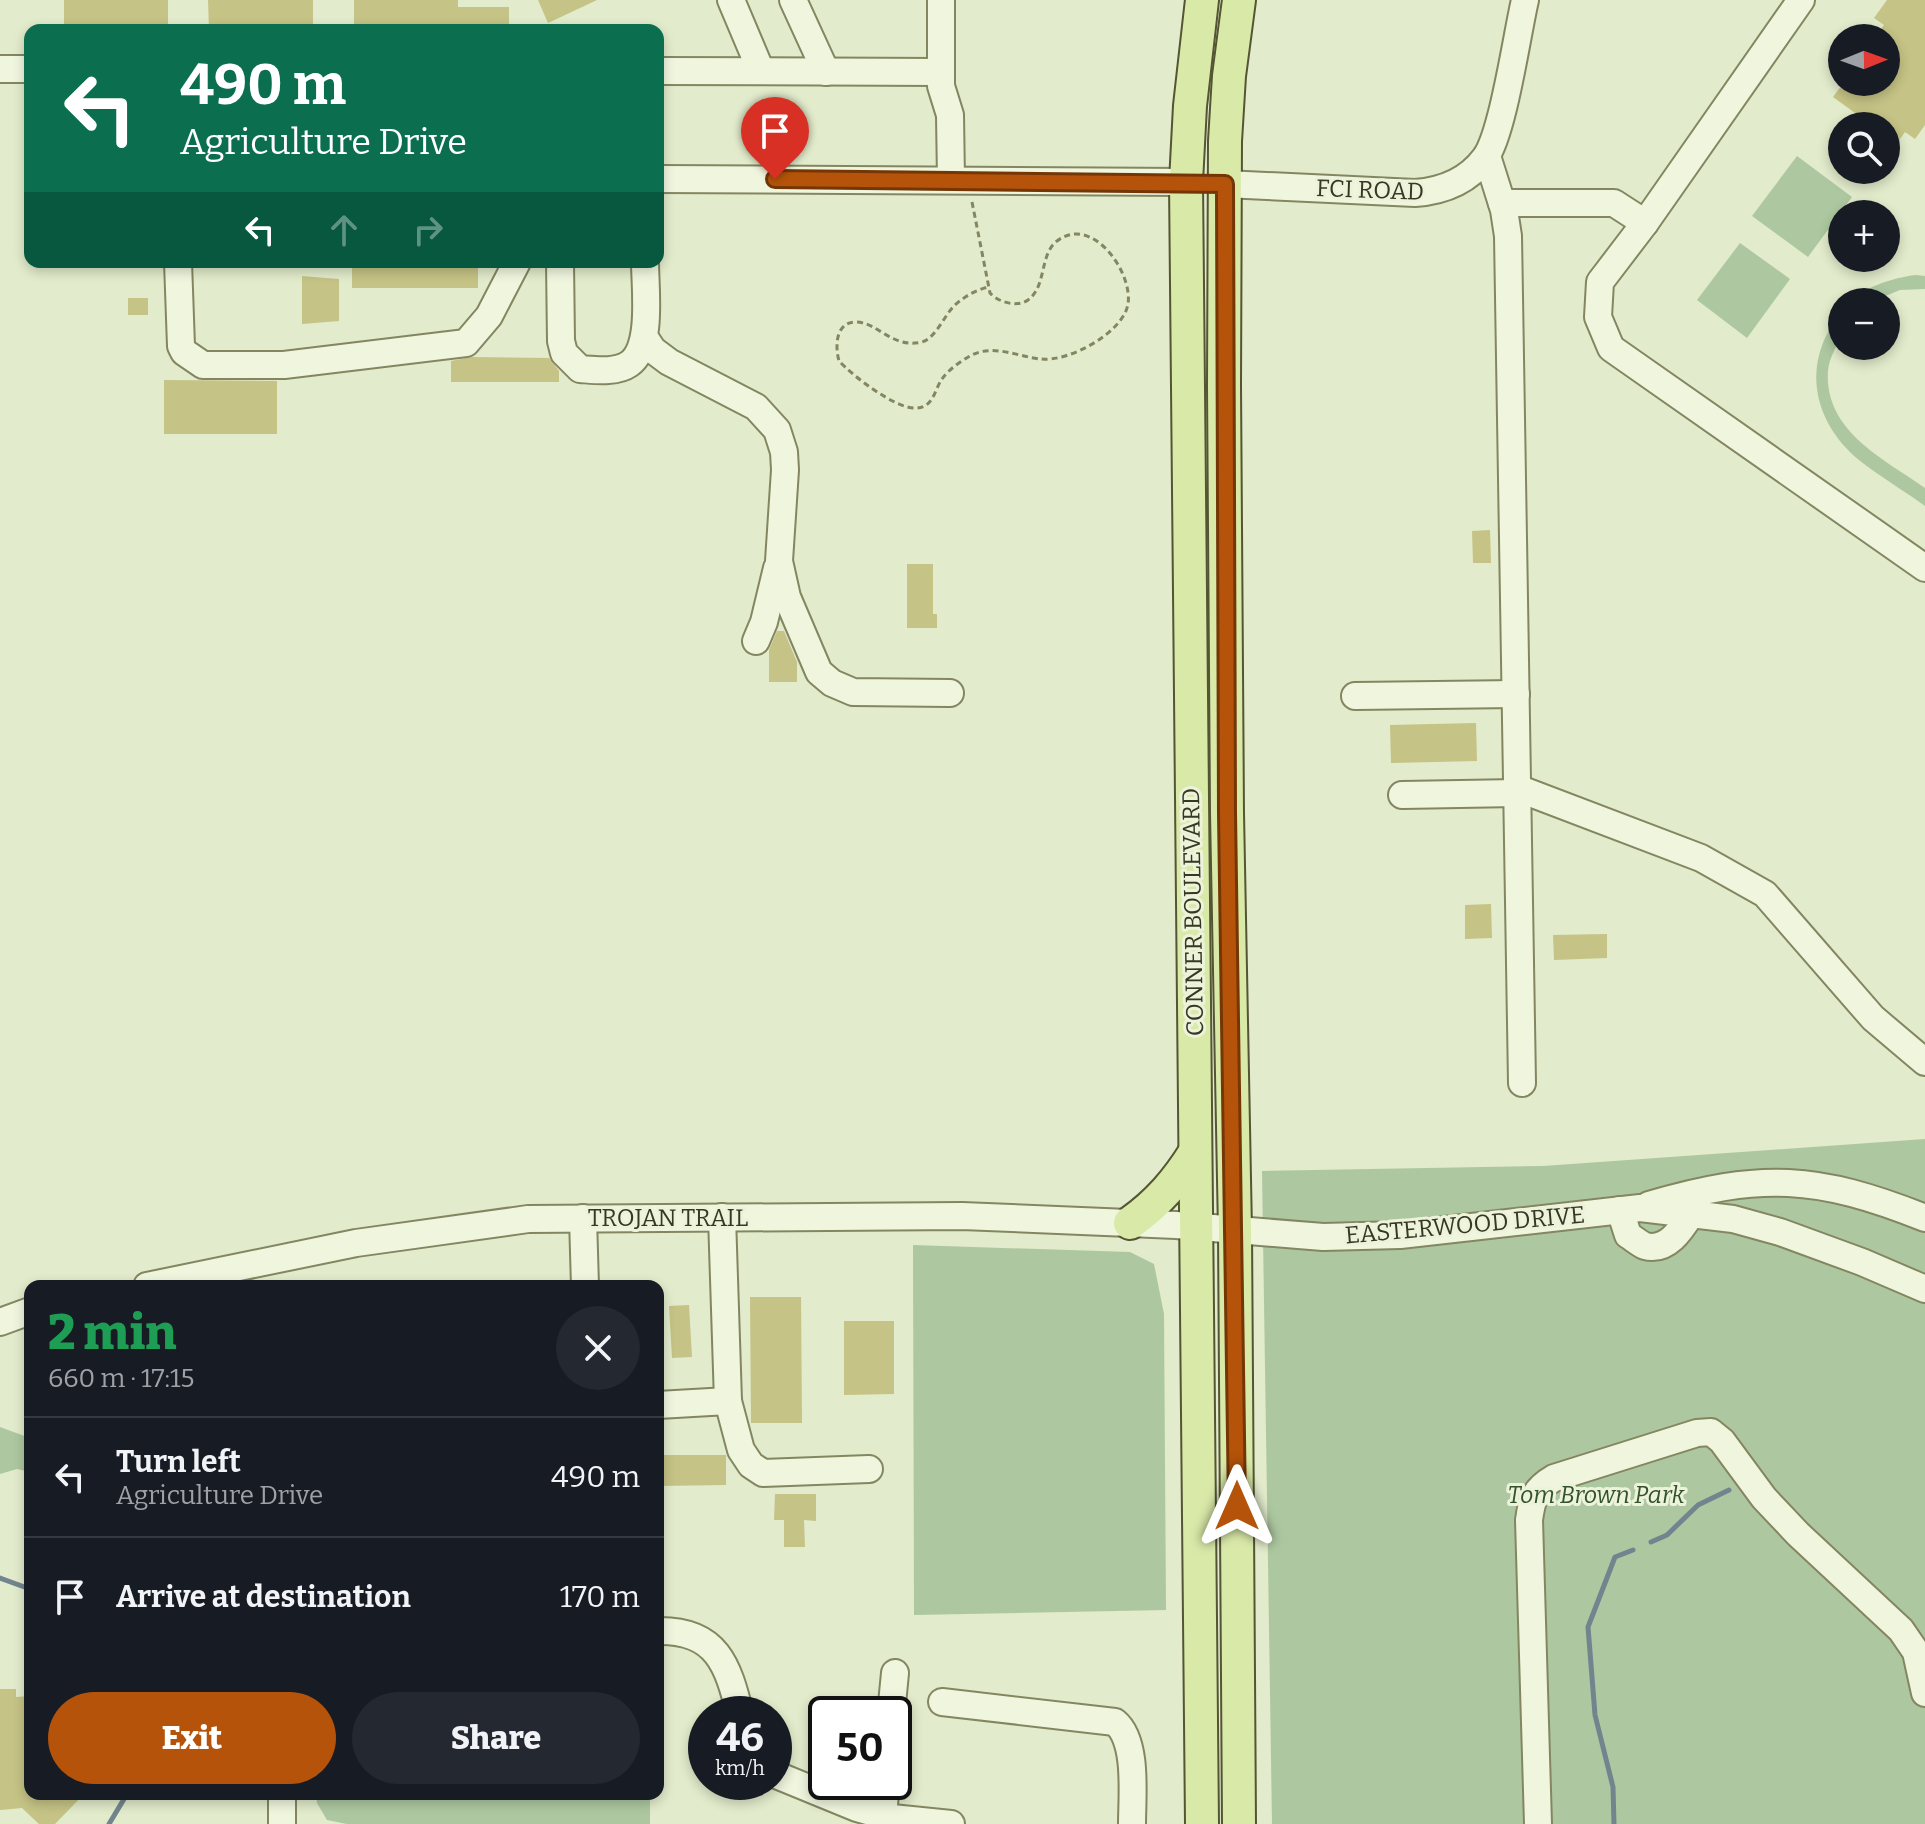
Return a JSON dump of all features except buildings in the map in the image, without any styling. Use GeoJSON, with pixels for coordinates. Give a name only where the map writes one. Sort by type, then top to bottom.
{"type":"FeatureCollection","features":[{"type":"Feature","properties":{"kind":"main road","name":"CONNER BOULEVARD"},"geometry":{"type":"LineString","coordinates":[[1202,0],[1190,106],[1186,182],[1202,1824]]}},
{"type":"Feature","properties":{"kind":"main road","name":"CONNER BOULEVARD"},"geometry":{"type":"LineString","coordinates":[[1239,0],[1229,76],[1225,184],[1227,813],[1235,1231],[1239,1824]]}},
{"type":"Feature","properties":{"kind":"main road"},"geometry":{"type":"LineString","coordinates":[[1186,182],[1225,184]]}},
{"type":"Feature","properties":{"kind":"main road"},"geometry":{"type":"LineString","coordinates":[[1130,1223],[1160,1200],[1195,1152]]}},
{"type":"Feature","properties":{"kind":"street"},"geometry":{"type":"LineString","coordinates":[[731,0],[761,71]]}},
{"type":"Feature","properties":{"kind":"street"},"geometry":{"type":"LineString","coordinates":[[793,0],[826,72]]}},
{"type":"Feature","properties":{"kind":"street"},"geometry":{"type":"LineString","coordinates":[[941,0],[941,86],[950,115],[961,180]]}},
{"type":"Feature","properties":{"kind":"street"},"geometry":{"type":"LineString","coordinates":[[1522,1083],[1508,236],[1502,203],[1487,156],[1497,127],[1525,0]]}},
{"type":"Feature","properties":{"kind":"street"},"geometry":{"type":"LineString","coordinates":[[1801,0],[1600,282],[1598,317],[1611,348],[1925,568]]}},
{"type":"Feature","properties":{"kind":"street"},"geometry":{"type":"LineString","coordinates":[[0,69],[24,69]]}},
{"type":"Feature","properties":{"kind":"street"},"geometry":{"type":"LineString","coordinates":[[664,71],[941,72]]}},
{"type":"Feature","properties":{"kind":"street","name":"FCI ROAD"},"geometry":{"type":"LineString","coordinates":[[1225,184],[1415,193],[1437,191],[1468,175],[1487,156]]}},
{"type":"Feature","properties":{"kind":"street"},"geometry":{"type":"LineString","coordinates":[[664,179],[1186,182]]}},
{"type":"Feature","properties":{"kind":"street"},"geometry":{"type":"LineString","coordinates":[[1502,203],[1614,203],[1645,223]]}},
{"type":"Feature","properties":{"kind":"street"},"geometry":{"type":"LineString","coordinates":[[178,268],[179,337],[184,352],[203,365],[284,365],[466,343],[489,316],[514,268]]}},
{"type":"Feature","properties":{"kind":"street"},"geometry":{"type":"LineString","coordinates":[[560,268],[561,341],[564,353],[580,369],[620,369],[631,364],[638,355],[645,338],[645,268]]}},
{"type":"Feature","properties":{"kind":"street"},"geometry":{"type":"LineString","coordinates":[[645,338],[653,350],[669,362],[756,407],[777,430],[784,452],[785,470],[779,561],[764,622],[756,641]]}},
{"type":"Feature","properties":{"kind":"street"},"geometry":{"type":"LineString","coordinates":[[779,561],[787,597],[819,672],[832,683],[853,692],[950,693]]}},
{"type":"Feature","properties":{"kind":"street"},"geometry":{"type":"LineString","coordinates":[[1355,696],[1516,694]]}},
{"type":"Feature","properties":{"kind":"street"},"geometry":{"type":"LineString","coordinates":[[1402,795],[1517,791],[1701,858],[1765,894],[1873,1018],[1925,1062]]}},
{"type":"Feature","properties":{"kind":"street","name":"EASTERWOOD DRIVE"},"geometry":{"type":"LineString","coordinates":[[1196,1227],[1323,1237],[1400,1235],[1633,1209],[1727,1185],[1763,1181],[1796,1182],[1872,1197],[1925,1218]]}},
{"type":"Feature","properties":{"kind":"street"},"geometry":{"type":"LineString","coordinates":[[1633,1209],[1628,1235],[1645,1246],[1661,1246],[1679,1234],[1691,1214]]}},
{"type":"Feature","properties":{"kind":"street","name":"EASTERWOOD DRIVE"},"geometry":{"type":"LineString","coordinates":[[1633,1209],[1733,1219],[1780,1232],[1925,1289]]}},
{"type":"Feature","properties":{"kind":"street","name":"TROJAN TRAIL"},"geometry":{"type":"LineString","coordinates":[[206,1280],[255,1275],[356,1243],[528,1219],[962,1216],[1196,1227]]}},
{"type":"Feature","properties":{"kind":"street"},"geometry":{"type":"LineString","coordinates":[[722,1217],[728,1401],[741,1450],[751,1465],[763,1473],[869,1469]]}},
{"type":"Feature","properties":{"kind":"street"},"geometry":{"type":"LineString","coordinates":[[583,1218],[585,1280]]}},
{"type":"Feature","properties":{"kind":"street"},"geometry":{"type":"LineString","coordinates":[[0,1322],[24,1313]]}},
{"type":"Feature","properties":{"kind":"street"},"geometry":{"type":"LineString","coordinates":[[664,1405],[728,1401]]}},
{"type":"Feature","properties":{"kind":"street"},"geometry":{"type":"LineString","coordinates":[[1538,1824],[1529,1520],[1531,1500],[1537,1488],[1554,1478],[1697,1433],[1711,1432],[1722,1441],[1764,1498],[1798,1534],[1920,1648],[1925,1693]]}},
{"type":"Feature","properties":{"kind":"street"},"geometry":{"type":"LineString","coordinates":[[664,1632],[698,1638],[713,1648],[732,1678],[736,1696]]}},
{"type":"Feature","properties":{"kind":"street"},"geometry":{"type":"LineString","coordinates":[[893,1696],[895,1673]]}},
{"type":"Feature","properties":{"kind":"street"},"geometry":{"type":"LineString","coordinates":[[942,1702],[1115,1722],[1127,1739],[1131,1761],[1132,1824]]}},
{"type":"Feature","properties":{"kind":"street"},"geometry":{"type":"LineString","coordinates":[[792,1785],[838,1812],[951,1824]]}},
{"type":"Feature","properties":{"kind":"street"},"geometry":{"type":"LineString","coordinates":[[282,1800],[282,1824]]}},
{"type":"Feature","properties":{"kind":"street"},"geometry":{"type":"LineString","coordinates":[[883,1816],[884,1800]]}},
{"type":"Feature","properties":{"kind":"path"},"geometry":{"type":"LineString","coordinates":[[961,180],[973,213],[988,287],[995,298],[1017,304],[1029,300],[1043,275],[1050,248],[1064,237],[1074,235],[1087,236],[1105,245],[1118,267],[1128,300],[1127,307],[1108,335],[1057,358],[1043,359],[994,350],[971,355],[940,381],[931,400],[924,406],[914,408],[872,390],[839,361],[837,337],[842,328],[850,323],[859,322],[896,340],[921,342],[928,339],[955,305],[976,290],[988,287]]}},
{"type":"Feature","properties":{"kind":"green space"},"geometry":{"type":"Polygon","coordinates":[[[1797,156],[1828,179],[1828,184],[1835,184],[1852,197],[1850,200],[1828,200],[1828,230],[1808,257],[1752,216],[1797,156]]]}},
{"type":"Feature","properties":{"kind":"green space"},"geometry":{"type":"Polygon","coordinates":[[[1740,243],[1790,279],[1747,338],[1697,300],[1740,243]]]}},
{"type":"Feature","properties":{"kind":"green space"},"geometry":{"type":"Polygon","coordinates":[[[1925,276],[1925,289],[1871,288],[1881,283],[1925,276]]]}},
{"type":"Feature","properties":{"kind":"green space"},"geometry":{"type":"Polygon","coordinates":[[[1828,332],[1829,392],[1846,427],[1875,454],[1925,488],[1925,506],[1859,460],[1830,427],[1817,389],[1821,350],[1828,332]]]}},
{"type":"Feature","properties":{"kind":"green space","name":"Tom Brown Park"},"geometry":{"type":"Polygon","coordinates":[[[1925,1139],[1925,1824],[1272,1824],[1262,1171],[1543,1166],[1925,1139]]]}},
{"type":"Feature","properties":{"kind":"green space"},"geometry":{"type":"Polygon","coordinates":[[[913,1245],[1130,1252],[1154,1264],[1164,1314],[1166,1610],[914,1615],[913,1245]]]}},
{"type":"Feature","properties":{"kind":"green space"},"geometry":{"type":"Polygon","coordinates":[[[0,1427],[24,1436],[24,1471],[17,1469],[0,1474],[0,1427]]]}},
{"type":"Feature","properties":{"kind":"green space"},"geometry":{"type":"Polygon","coordinates":[[[317,1800],[650,1800],[650,1824],[347,1824],[327,1820],[317,1800]]]}},
{"type":"Feature","properties":{"kind":"waterway"},"geometry":{"type":"LineString","coordinates":[[1651,1542],[1667,1535],[1698,1505],[1729,1490]]}},
{"type":"Feature","properties":{"kind":"waterway"},"geometry":{"type":"LineString","coordinates":[[1614,1824],[1613,1787],[1595,1715],[1588,1627],[1615,1557],[1633,1550]]}},
{"type":"Feature","properties":{"kind":"waterway"},"geometry":{"type":"LineString","coordinates":[[0,1578],[24,1587]]}},
{"type":"Feature","properties":{"kind":"waterway"},"geometry":{"type":"LineString","coordinates":[[109,1824],[123,1800]]}},
{"type":"Feature","properties":{"kind":"route"},"geometry":{"type":"LineString","coordinates":[[775,179],[1225,184],[1227,813],[1237,1506]]}}]}
